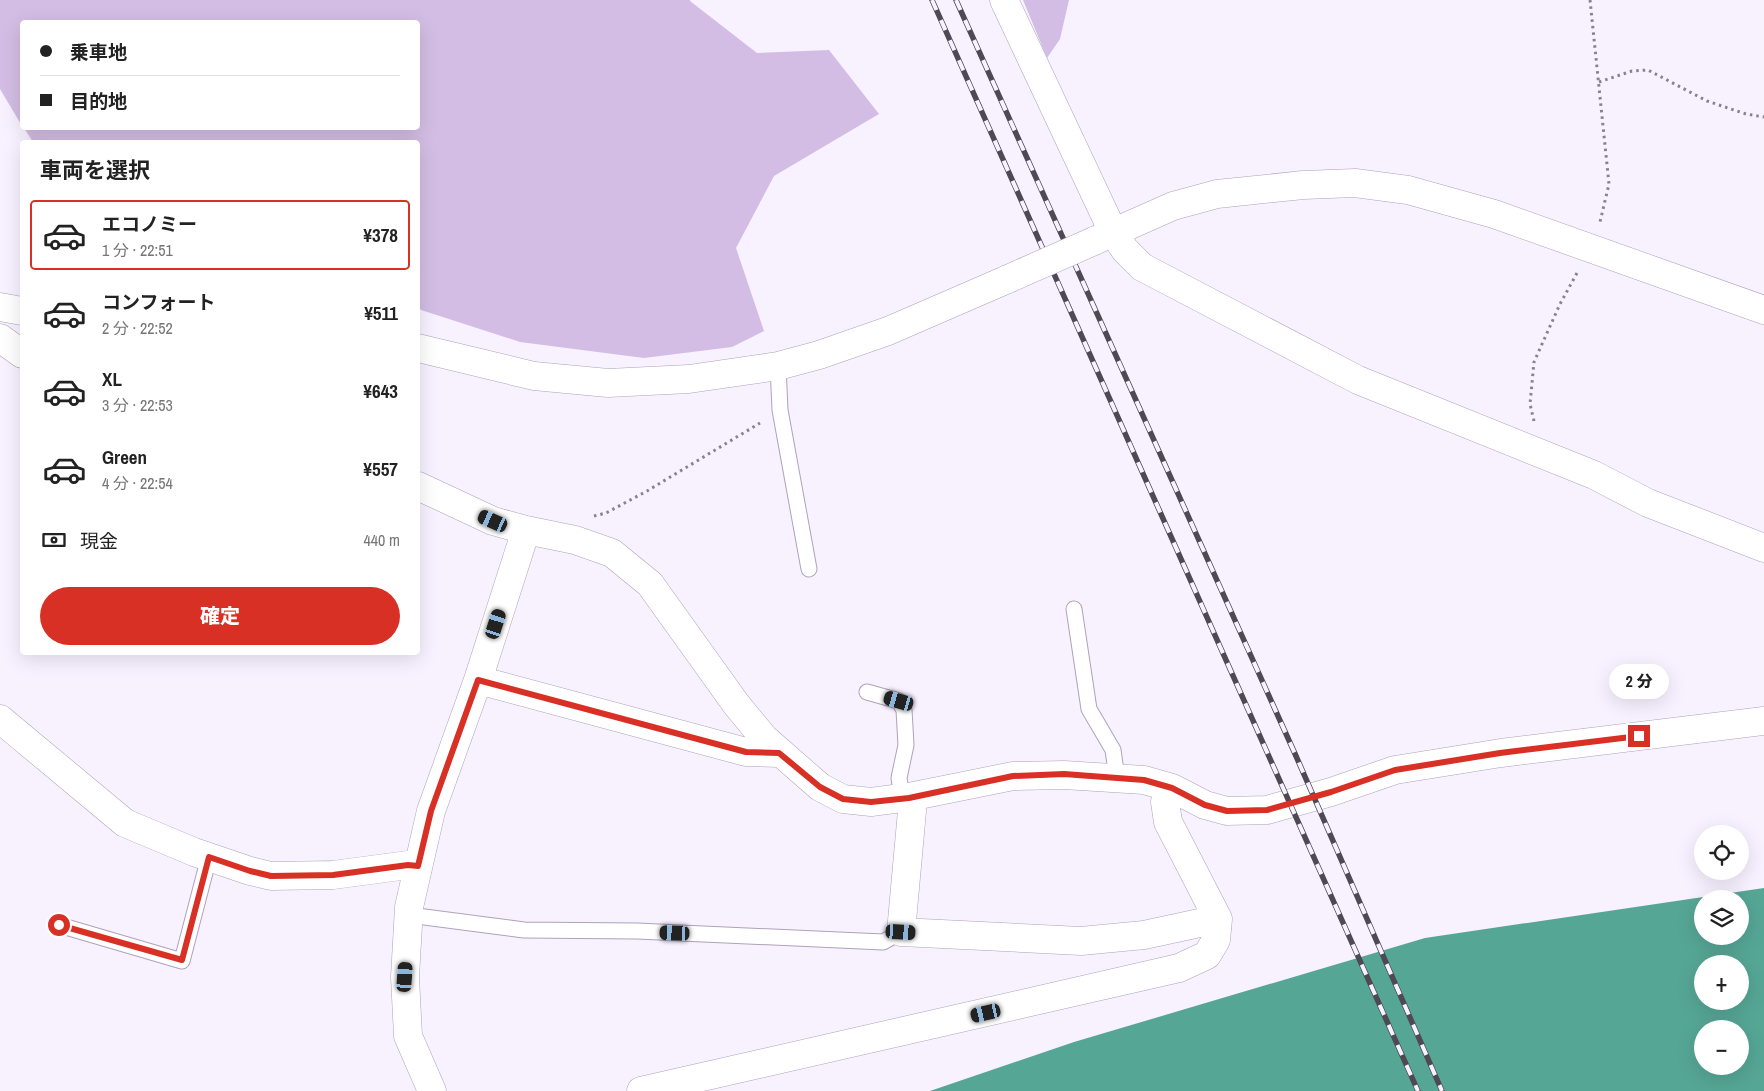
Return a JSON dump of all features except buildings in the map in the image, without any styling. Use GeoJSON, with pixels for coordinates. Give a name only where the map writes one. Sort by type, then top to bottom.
{"type":"FeatureCollection","features":[{"type":"Feature","properties":{"kind":"street"},"geometry":{"type":"LineString","coordinates":[[1004,0],[1104,236],[1125,250],[1142,266],[1358,380],[1594,475],[1648,503],[1764,548]]}},
{"type":"Feature","properties":{"kind":"street"},"geometry":{"type":"LineString","coordinates":[[420,348],[534,376],[608,383],[689,379],[778,366],[819,356],[888,330],[1173,206],[1218,194],[1302,185],[1355,183],[1408,190],[1494,214],[1764,310]]}},
{"type":"Feature","properties":{"kind":"street"},"geometry":{"type":"LineString","coordinates":[[0,307],[20,311]]}},
{"type":"Feature","properties":{"kind":"street"},"geometry":{"type":"LineString","coordinates":[[0,338],[20,353]]}},
{"type":"Feature","properties":{"kind":"street"},"geometry":{"type":"LineString","coordinates":[[420,487],[493,521],[575,540],[612,553],[650,584],[736,704],[764,738],[820,787],[843,799],[871,802],[906,798],[1013,776],[1064,774],[1144,780],[1172,788],[1205,805],[1227,811],[1267,810],[1331,792],[1395,770],[1500,753],[1764,721]]}},
{"type":"Feature","properties":{"kind":"street"},"geometry":{"type":"LineString","coordinates":[[432,1091],[408,1036],[405,977],[409,915],[431,811],[478,680],[526,530]]}},
{"type":"Feature","properties":{"kind":"street"},"geometry":{"type":"LineString","coordinates":[[478,680],[746,752],[779,753]]}},
{"type":"Feature","properties":{"kind":"street"},"geometry":{"type":"LineString","coordinates":[[0,719],[125,823],[209,857],[271,876],[333,875],[408,865],[418,866]]}},
{"type":"Feature","properties":{"kind":"street"},"geometry":{"type":"LineString","coordinates":[[641,1091],[880,1038],[1179,968],[1207,954],[1216,940],[1218,919],[1168,822],[1165,802],[1172,788]]}},
{"type":"Feature","properties":{"kind":"street"},"geometry":{"type":"LineString","coordinates":[[906,798],[912,811],[901,932],[1081,942],[1144,935],[1218,919]]}},
{"type":"Feature","properties":{"kind":"lane"},"geometry":{"type":"LineString","coordinates":[[778,366],[780,410],[809,569]]}},
{"type":"Feature","properties":{"kind":"lane"},"geometry":{"type":"LineString","coordinates":[[1074,609],[1089,709],[1113,750],[1118,778]]}},
{"type":"Feature","properties":{"kind":"lane"},"geometry":{"type":"LineString","coordinates":[[867,692],[899,701],[904,710],[906,745],[899,778],[906,798]]}},
{"type":"Feature","properties":{"kind":"lane"},"geometry":{"type":"LineString","coordinates":[[59,925],[182,960],[209,857]]}},
{"type":"Feature","properties":{"kind":"lane"},"geometry":{"type":"LineString","coordinates":[[409,915],[524,930],[637,931],[883,942],[901,932]]}},
{"type":"Feature","properties":{"kind":"path"},"geometry":{"type":"LineString","coordinates":[[1540,454],[1530,404],[1534,362],[1560,304],[1590,249],[1602,217],[1609,184],[1590,0]]}},
{"type":"Feature","properties":{"kind":"path"},"geometry":{"type":"LineString","coordinates":[[1599,82],[1632,71],[1648,70],[1707,101],[1746,114],[1764,117]]}},
{"type":"Feature","properties":{"kind":"path"},"geometry":{"type":"LineString","coordinates":[[589,517],[606,513],[647,491],[780,410]]}},
{"type":"Feature","properties":{"kind":"shaded area"},"geometry":{"type":"Polygon","coordinates":[[[0,0],[690,0],[757,53],[829,50],[879,114],[774,176],[736,248],[764,331],[732,347],[644,358],[520,342],[420,310],[420,140],[32,140],[25,130],[420,130],[420,20],[20,20],[20,123],[0,89],[0,0]]]}},
{"type":"Feature","properties":{"kind":"shaded area"},"geometry":{"type":"Polygon","coordinates":[[[1023,0],[1069,0],[1060,39],[1047,58],[1023,0]]]}},
{"type":"Feature","properties":{"kind":"shaded area"},"geometry":{"type":"Polygon","coordinates":[[[1764,888],[1764,1091],[930,1091],[1074,1042],[1425,938],[1694,898],[1694,945],[1749,945],[1749,890],[1764,888]]]}},
{"type":"Feature","properties":{"kind":"railway"},"geometry":{"type":"LineString","coordinates":[[932,0],[1418,1091]]}},
{"type":"Feature","properties":{"kind":"railway"},"geometry":{"type":"LineString","coordinates":[[956,0],[1296,756],[1442,1091]]}},
{"type":"Feature","properties":{"kind":"route"},"geometry":{"type":"LineString","coordinates":[[59,925],[182,960],[209,857],[271,876],[333,875],[408,865],[418,866],[431,811],[478,680],[746,752],[779,753],[820,787],[843,799],[871,802],[909,798],[1013,776],[1064,774],[1144,780],[1172,788],[1205,805],[1227,811],[1267,810],[1331,792],[1395,770],[1500,753],[1639,736]]}}]}
